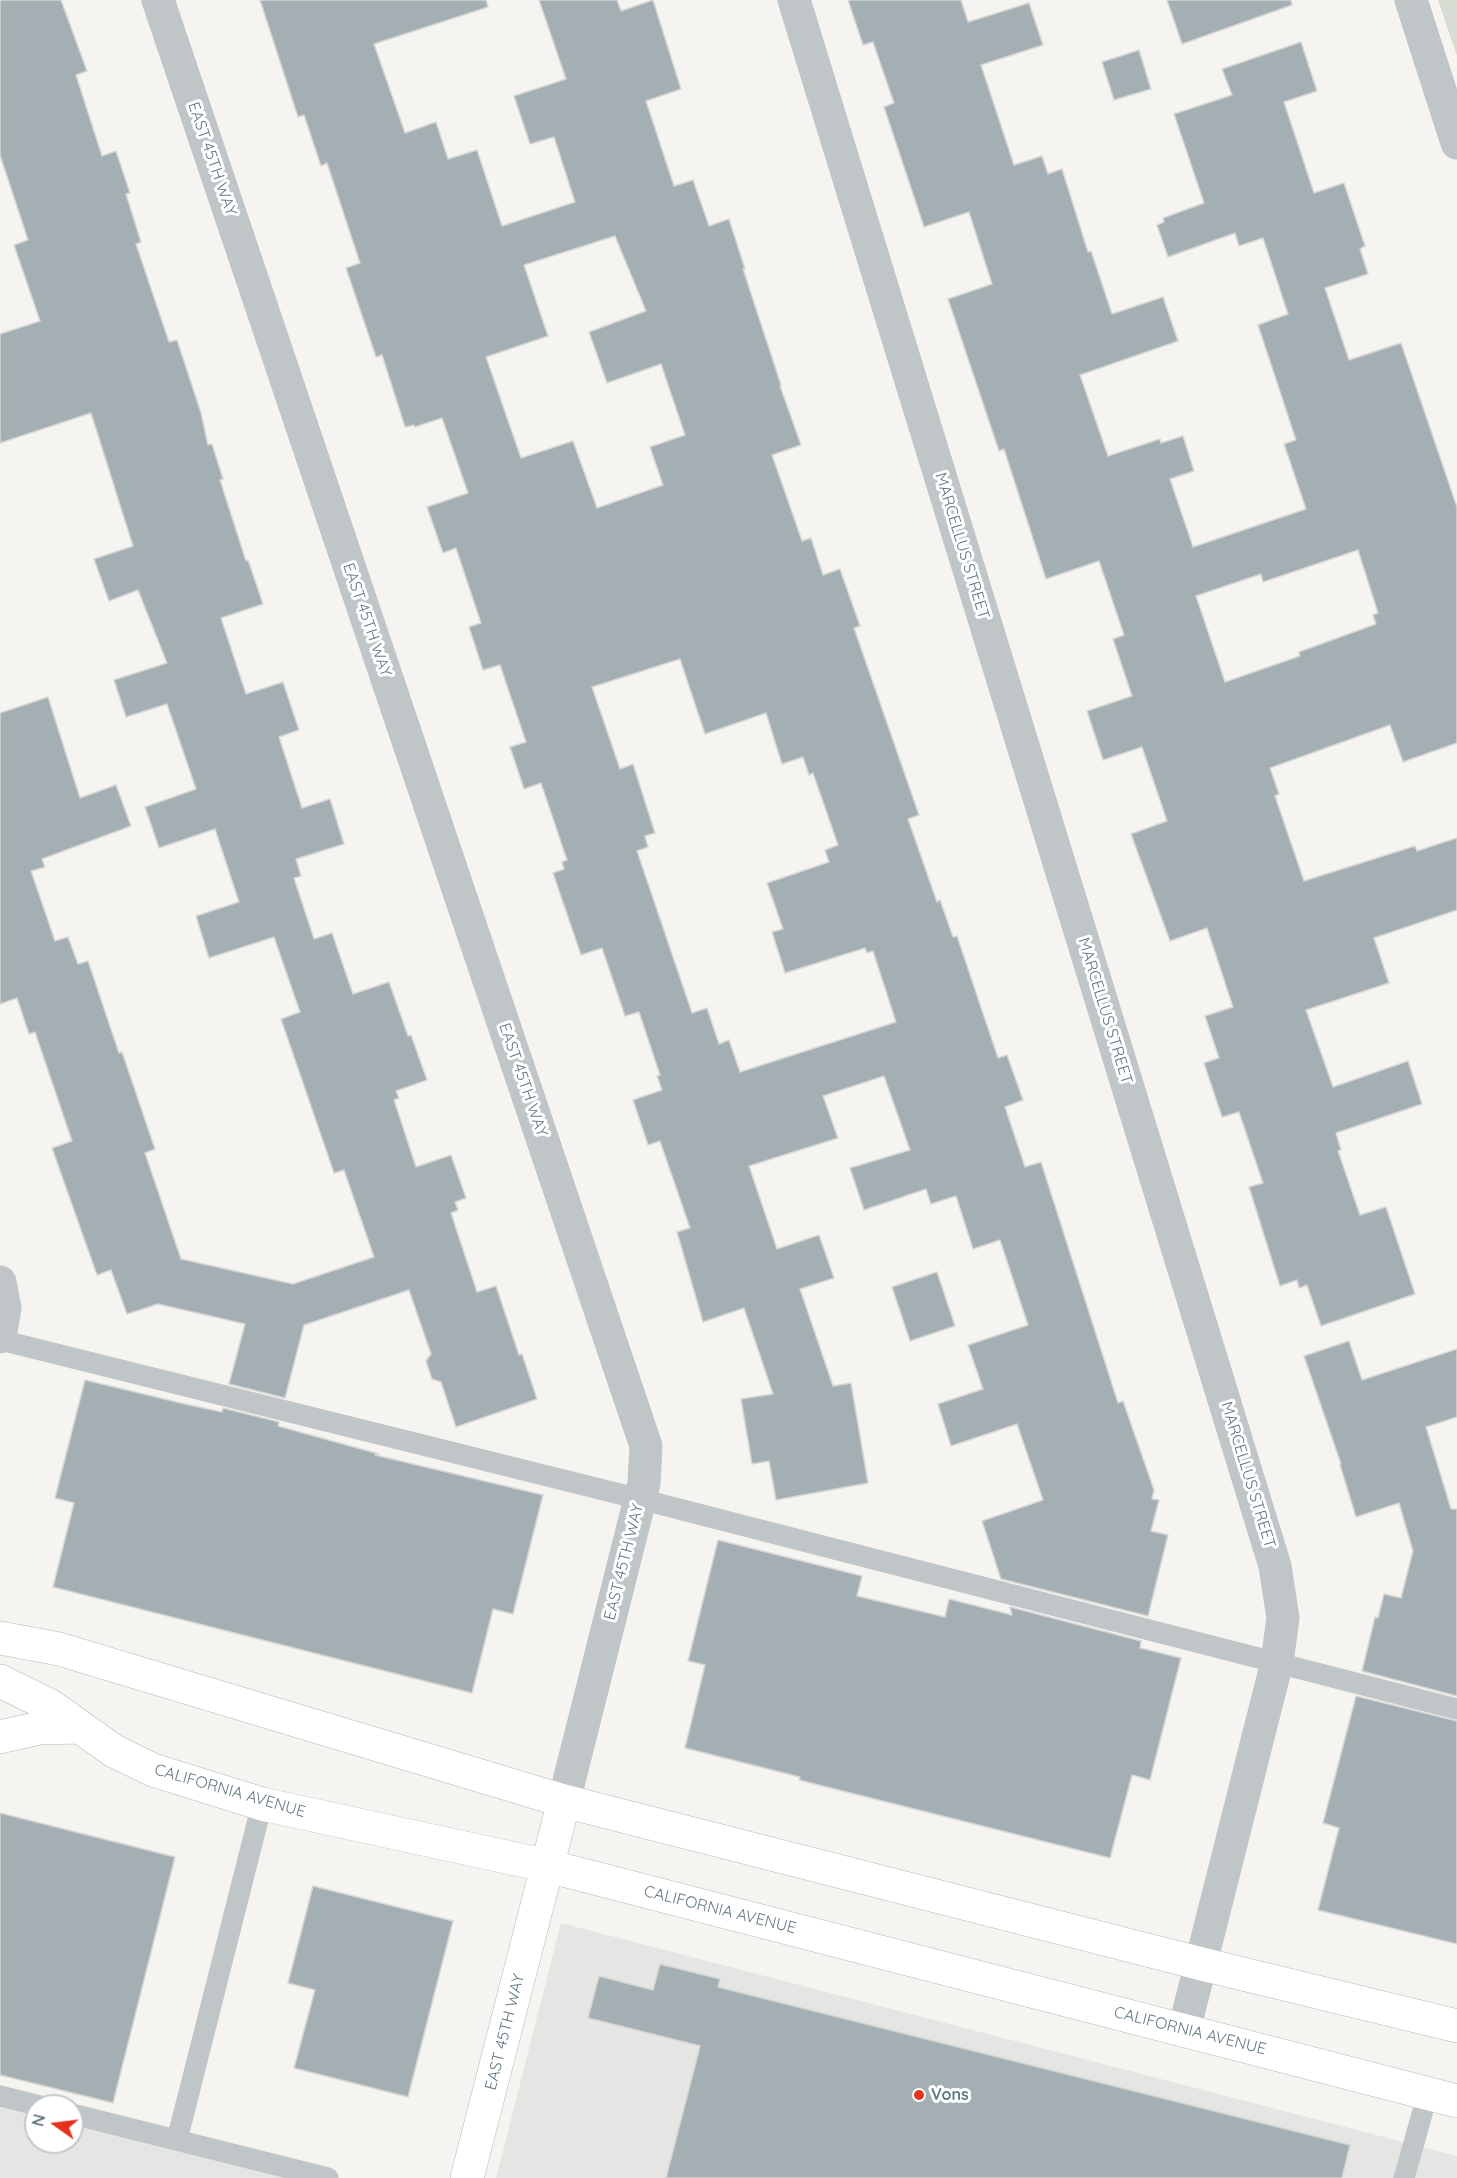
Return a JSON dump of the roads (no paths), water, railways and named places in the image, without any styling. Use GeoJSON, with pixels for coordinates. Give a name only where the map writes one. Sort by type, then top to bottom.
{"type":"FeatureCollection","features":[{"type":"Feature","properties":{"kind":"street","name":"EAST 45TH WAY"},"geometry":{"type":"LineString","coordinates":[[158,0],[646,1446],[644,1483],[467,2178]]}},
{"type":"Feature","properties":{"kind":"street","name":"MARCELLUS STREET"},"geometry":{"type":"LineString","coordinates":[[794,0],[1275,1566],[1283,1618],[1277,1662],[1184,2030]]}},
{"type":"Feature","properties":{"kind":"street"},"geometry":{"type":"LineString","coordinates":[[1411,0],[1457,143]]}},
{"type":"Feature","properties":{"kind":"street"},"geometry":{"type":"LineString","coordinates":[[0,1282],[4,1308],[0,1338]]}},
{"type":"Feature","properties":{"kind":"street"},"geometry":{"type":"LineString","coordinates":[[0,1638],[59,1649],[564,1801],[1202,1964],[1457,2026]]}},
{"type":"Feature","properties":{"kind":"street","name":"CALIFORNIA AVENUE"},"geometry":{"type":"LineString","coordinates":[[0,1681],[49,1705],[114,1751],[153,1770],[262,1804],[548,1866],[1442,2097]]}},
{"type":"Feature","properties":{"kind":"street"},"geometry":{"type":"LineString","coordinates":[[0,1737],[40,1728],[80,1727]]}},
{"type":"Feature","properties":{"kind":"lane"},"geometry":{"type":"LineString","coordinates":[[0,1338],[640,1499],[1457,1709]]}},
{"type":"Feature","properties":{"kind":"lane"},"geometry":{"type":"LineString","coordinates":[[177,2140],[262,1804]]}},
{"type":"Feature","properties":{"kind":"lane"},"geometry":{"type":"LineString","coordinates":[[0,2096],[24,2102]]}},
{"type":"Feature","properties":{"kind":"lane"},"geometry":{"type":"LineString","coordinates":[[1404,2178],[1442,2097]]}},
{"type":"Feature","properties":{"kind":"lane"},"geometry":{"type":"LineString","coordinates":[[84,2117],[328,2178]]}},
{"type":"Feature","properties":{"kind":"place","name":"Vons"},"geometry":{"type":"Point","coordinates":[919,2095]}}]}
